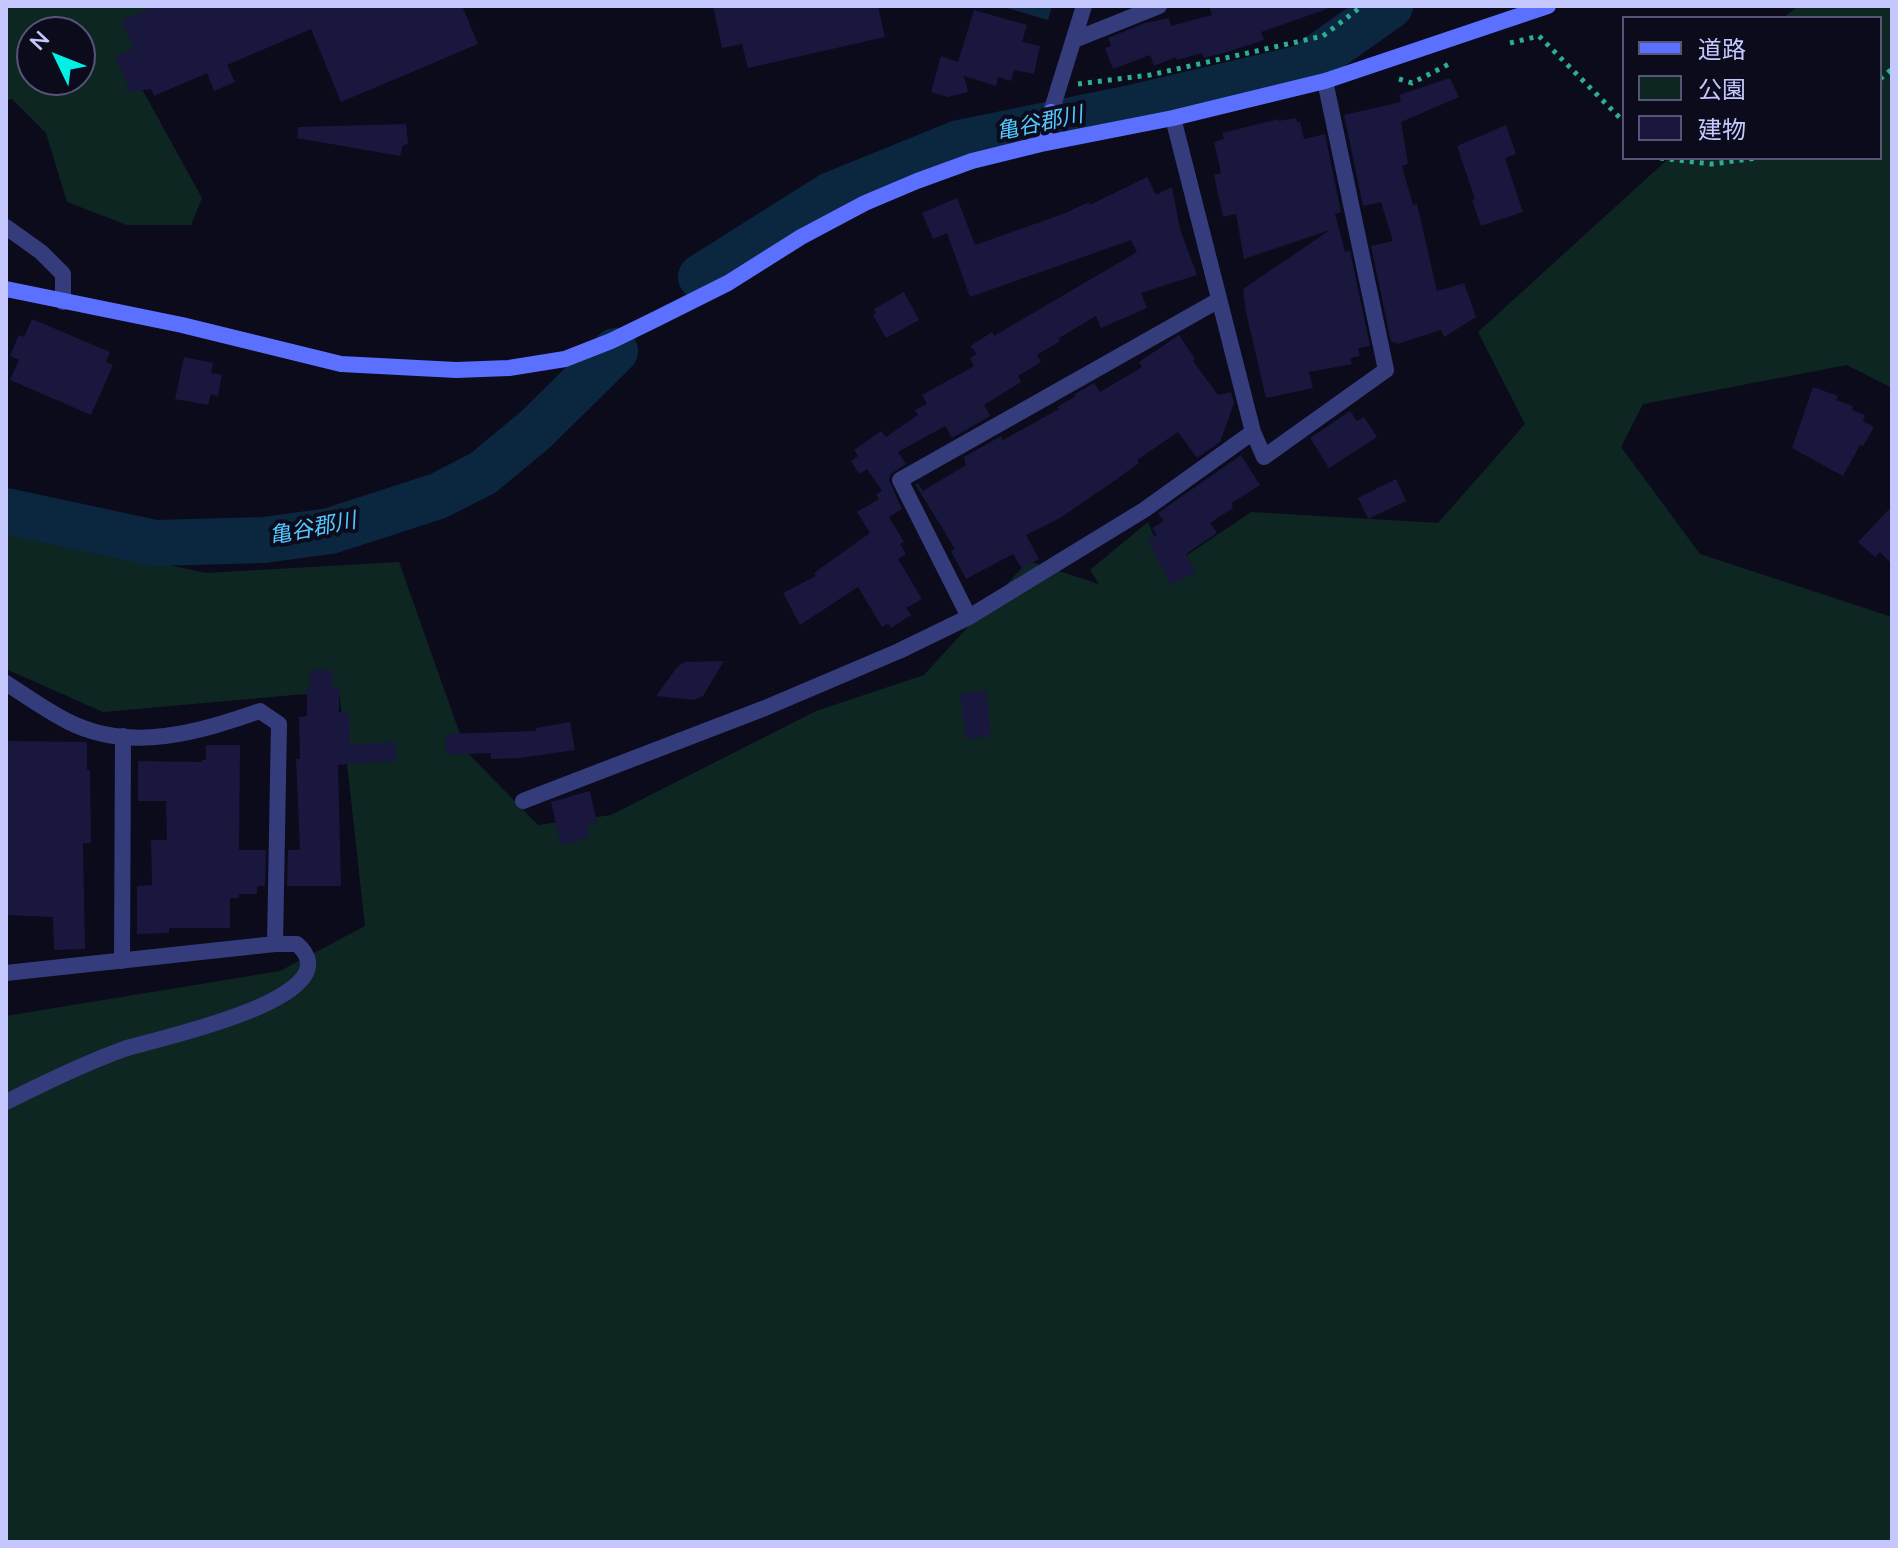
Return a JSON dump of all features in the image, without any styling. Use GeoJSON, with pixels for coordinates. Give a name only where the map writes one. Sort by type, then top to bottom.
{"type":"FeatureCollection","features":[{"type":"Feature","properties":{"kind":"street"},"geometry":{"type":"LineString","coordinates":[[1041,144],[1084,6]]}},
{"type":"Feature","properties":{"kind":"street"},"geometry":{"type":"LineString","coordinates":[[1074,40],[1159,6]]}},
{"type":"Feature","properties":{"kind":"street"},"geometry":{"type":"LineString","coordinates":[[6,289],[223,334],[341,364],[411,370],[509,368],[565,359],[611,341],[728,283],[801,237],[865,203],[972,161],[1173,118],[1325,81],[1548,6]]}},
{"type":"Feature","properties":{"kind":"street"},"geometry":{"type":"LineString","coordinates":[[1173,118],[1253,432],[1264,457],[1386,370],[1325,81]]}},
{"type":"Feature","properties":{"kind":"street"},"geometry":{"type":"LineString","coordinates":[[6,227],[41,252],[63,274],[63,302]]}},
{"type":"Feature","properties":{"kind":"street"},"geometry":{"type":"LineString","coordinates":[[969,617],[900,480],[1219,300]]}},
{"type":"Feature","properties":{"kind":"street"},"geometry":{"type":"LineString","coordinates":[[523,801],[765,708],[899,651],[969,617],[1144,510],[1253,432]]}},
{"type":"Feature","properties":{"kind":"street"},"geometry":{"type":"LineString","coordinates":[[6,683],[71,723],[123,736],[187,734],[260,711],[279,724],[275,944]]}},
{"type":"Feature","properties":{"kind":"street"},"geometry":{"type":"LineString","coordinates":[[122,961],[123,736]]}},
{"type":"Feature","properties":{"kind":"street"},"geometry":{"type":"LineString","coordinates":[[6,973],[275,944],[297,944],[305,951],[308,962],[300,981],[281,997],[247,1013],[127,1048],[87,1063],[6,1102]]}},
{"type":"Feature","properties":{"kind":"path"},"geometry":{"type":"LineString","coordinates":[[1058,86],[1150,75],[1323,36],[1362,6]]}},
{"type":"Feature","properties":{"kind":"path"},"geometry":{"type":"LineString","coordinates":[[1509,44],[1539,36],[1622,120]]}},
{"type":"Feature","properties":{"kind":"path"},"geometry":{"type":"LineString","coordinates":[[1363,70],[1412,83],[1452,62]]}},
{"type":"Feature","properties":{"kind":"path"},"geometry":{"type":"LineString","coordinates":[[1677,160],[1711,164],[1742,160]]}},
{"type":"Feature","properties":{"kind":"green space"},"geometry":{"type":"Polygon","coordinates":[[[6,6],[159,6],[126,60],[202,198],[191,225],[127,225],[67,202],[46,133],[12,99],[6,100],[6,6]]]}},
{"type":"Feature","properties":{"kind":"green space"},"geometry":{"type":"Polygon","coordinates":[[[1798,6],[1892,6],[1892,388],[1847,365],[1643,404],[1621,447],[1700,554],[1889,616],[1892,614],[1892,1542],[6,1542],[6,1016],[280,971],[365,926],[339,691],[103,712],[6,669],[6,530],[206,573],[399,562],[466,751],[538,825],[611,815],[816,711],[924,675],[1028,561],[1099,584],[1090,570],[1148,522],[1168,568],[1251,512],[1438,523],[1525,424],[1478,332],[1667,160],[1882,160],[1882,16],[1786,16],[1798,6]]]}},
{"type":"Feature","properties":{"kind":"water"},"geometry":{"type":"Polygon","coordinates":[[[1000,6],[1052,6],[1048,20],[1000,6]]]}},
{"type":"Feature","properties":{"kind":"building"},"geometry":{"type":"Polygon","coordinates":[[[156,6],[462,6],[478,44],[341,102],[311,29],[227,65],[235,82],[214,91],[207,73],[154,96],[151,89],[128,92],[115,57],[134,48],[122,20],[156,6]]]}},
{"type":"Feature","properties":{"kind":"building"},"geometry":{"type":"Polygon","coordinates":[[[713,6],[878,6],[885,37],[748,68],[742,44],[722,48],[713,6]]]}},
{"type":"Feature","properties":{"kind":"building"},"geometry":{"type":"Polygon","coordinates":[[[1209,6],[1326,6],[1327,9],[1261,32],[1264,40],[1224,53],[1204,58],[1202,53],[1177,60],[1176,57],[1154,66],[1150,55],[1113,69],[1105,48],[1111,46],[1108,38],[1145,23],[1169,18],[1171,26],[1212,15],[1209,6]]]}},
{"type":"Feature","properties":{"kind":"building"},"geometry":{"type":"Polygon","coordinates":[[[974,10],[1027,25],[1022,42],[1040,46],[1034,74],[1014,70],[1011,81],[998,77],[996,86],[964,76],[968,92],[948,97],[931,92],[941,56],[958,62],[974,10]]]}},
{"type":"Feature","properties":{"kind":"building"},"geometry":{"type":"Polygon","coordinates":[[[1450,78],[1459,97],[1401,122],[1408,164],[1402,166],[1413,205],[1417,204],[1437,291],[1464,283],[1476,317],[1444,337],[1441,330],[1397,344],[1391,342],[1371,246],[1393,241],[1381,202],[1363,206],[1344,115],[1401,102],[1399,95],[1450,78]]]}},
{"type":"Feature","properties":{"kind":"building"},"geometry":{"type":"Polygon","coordinates":[[[1296,118],[1304,139],[1325,134],[1341,212],[1335,214],[1345,252],[1350,251],[1370,346],[1358,348],[1360,356],[1350,358],[1352,364],[1309,372],[1313,388],[1266,398],[1243,289],[1330,230],[1244,259],[1236,214],[1223,217],[1214,175],[1221,173],[1214,142],[1224,139],[1222,133],[1278,119],[1296,118]]]}},
{"type":"Feature","properties":{"kind":"building"},"geometry":{"type":"Polygon","coordinates":[[[406,124],[408,144],[403,145],[400,156],[297,138],[298,127],[406,124]]]}},
{"type":"Feature","properties":{"kind":"building"},"geometry":{"type":"Polygon","coordinates":[[[1506,125],[1516,154],[1505,158],[1523,212],[1481,226],[1457,146],[1506,125]]]}},
{"type":"Feature","properties":{"kind":"building"},"geometry":{"type":"Polygon","coordinates":[[[1147,177],[1156,195],[1172,187],[1180,229],[1197,275],[1141,293],[1147,308],[1101,328],[1096,316],[1037,355],[1041,362],[1018,376],[1021,382],[984,405],[990,416],[952,438],[945,426],[898,452],[906,464],[891,474],[889,480],[902,509],[889,517],[904,542],[900,544],[906,554],[898,559],[922,599],[906,608],[911,615],[891,628],[888,623],[882,627],[858,587],[800,625],[783,593],[816,576],[814,573],[870,533],[857,512],[879,499],[876,494],[882,491],[867,469],[859,474],[851,461],[858,456],[854,450],[881,431],[886,437],[918,415],[915,410],[927,404],[922,395],[974,366],[970,358],[977,354],[970,346],[992,332],[994,336],[1137,252],[1131,240],[970,297],[947,233],[933,239],[922,213],[957,198],[975,245],[1089,202],[1090,205],[1147,177]]]}},
{"type":"Feature","properties":{"kind":"building"},"geometry":{"type":"Polygon","coordinates":[[[904,292],[919,320],[886,338],[873,315],[876,313],[874,309],[904,292]]]}},
{"type":"Feature","properties":{"kind":"building"},"geometry":{"type":"Polygon","coordinates":[[[32,319],[110,352],[106,362],[113,365],[91,415],[10,380],[19,360],[10,356],[19,335],[24,337],[32,319]]]}},
{"type":"Feature","properties":{"kind":"building"},"geometry":{"type":"Polygon","coordinates":[[[1179,335],[1195,359],[1193,361],[1218,395],[1231,392],[1234,403],[1220,442],[1197,458],[1178,432],[1060,518],[1026,535],[1039,559],[1022,569],[1013,554],[966,579],[951,551],[955,549],[915,484],[918,483],[923,491],[966,465],[964,457],[1001,436],[1003,440],[1059,409],[1057,407],[1094,383],[1100,392],[1142,367],[1139,362],[1179,335]]]}},
{"type":"Feature","properties":{"kind":"building"},"geometry":{"type":"Polygon","coordinates":[[[184,357],[213,363],[211,373],[222,375],[218,396],[211,394],[208,405],[175,399],[184,357]]]}},
{"type":"Feature","properties":{"kind":"building"},"geometry":{"type":"Polygon","coordinates":[[[1813,387],[1838,396],[1836,400],[1853,406],[1852,410],[1865,415],[1863,421],[1874,427],[1843,476],[1792,448],[1813,387]]]}},
{"type":"Feature","properties":{"kind":"building"},"geometry":{"type":"Polygon","coordinates":[[[1350,411],[1357,421],[1364,417],[1377,437],[1329,468],[1310,438],[1350,411]]]}},
{"type":"Feature","properties":{"kind":"building"},"geometry":{"type":"Polygon","coordinates":[[[1241,455],[1260,485],[1232,503],[1233,508],[1210,523],[1217,533],[1186,554],[1196,572],[1171,585],[1147,540],[1157,535],[1152,528],[1164,521],[1158,513],[1241,455]]]}},
{"type":"Feature","properties":{"kind":"building"},"geometry":{"type":"Polygon","coordinates":[[[1396,479],[1406,501],[1368,519],[1358,498],[1396,479]]]}},
{"type":"Feature","properties":{"kind":"building"},"geometry":{"type":"Polygon","coordinates":[[[1892,506],[1892,564],[1880,552],[1875,557],[1858,542],[1892,506]]]}},
{"type":"Feature","properties":{"kind":"building"},"geometry":{"type":"Polygon","coordinates":[[[724,661],[703,696],[694,700],[656,696],[678,666],[685,662],[724,661]]]}},
{"type":"Feature","properties":{"kind":"building"},"geometry":{"type":"Polygon","coordinates":[[[311,670],[332,670],[332,687],[339,687],[339,712],[349,712],[350,745],[395,742],[396,761],[338,765],[341,886],[287,886],[288,850],[300,850],[296,759],[300,759],[299,717],[307,716],[307,687],[310,687],[311,670]]]}},
{"type":"Feature","properties":{"kind":"building"},"geometry":{"type":"Polygon","coordinates":[[[986,690],[991,736],[966,739],[960,694],[986,690]]]}},
{"type":"Feature","properties":{"kind":"building"},"geometry":{"type":"Polygon","coordinates":[[[570,722],[575,750],[520,758],[491,759],[491,753],[446,755],[445,734],[536,731],[536,728],[570,722]]]}},
{"type":"Feature","properties":{"kind":"building"},"geometry":{"type":"Polygon","coordinates":[[[6,741],[87,742],[91,843],[83,843],[85,949],[54,950],[53,917],[6,915],[6,741]]]}},
{"type":"Feature","properties":{"kind":"building"},"geometry":{"type":"Polygon","coordinates":[[[206,745],[240,745],[239,850],[266,850],[265,886],[257,886],[257,894],[239,894],[239,898],[230,898],[230,928],[169,928],[169,933],[137,934],[137,886],[152,885],[151,840],[167,840],[166,801],[138,801],[138,761],[202,762],[206,760],[206,745]]]}},
{"type":"Feature","properties":{"kind":"building"},"geometry":{"type":"Polygon","coordinates":[[[590,791],[597,823],[587,825],[590,837],[561,845],[551,802],[590,791]]]}},
{"type":"Feature","properties":{"kind":"waterway","name":"亀谷郡川"},"geometry":{"type":"LineString","coordinates":[[701,277],[831,195],[959,143],[1136,107],[1302,68],[1390,6]]}},
{"type":"Feature","properties":{"kind":"waterway","name":"亀谷郡川"},"geometry":{"type":"LineString","coordinates":[[6,511],[155,543],[264,540],[330,531],[438,496],[483,473],[536,429],[615,351]]}}]}
